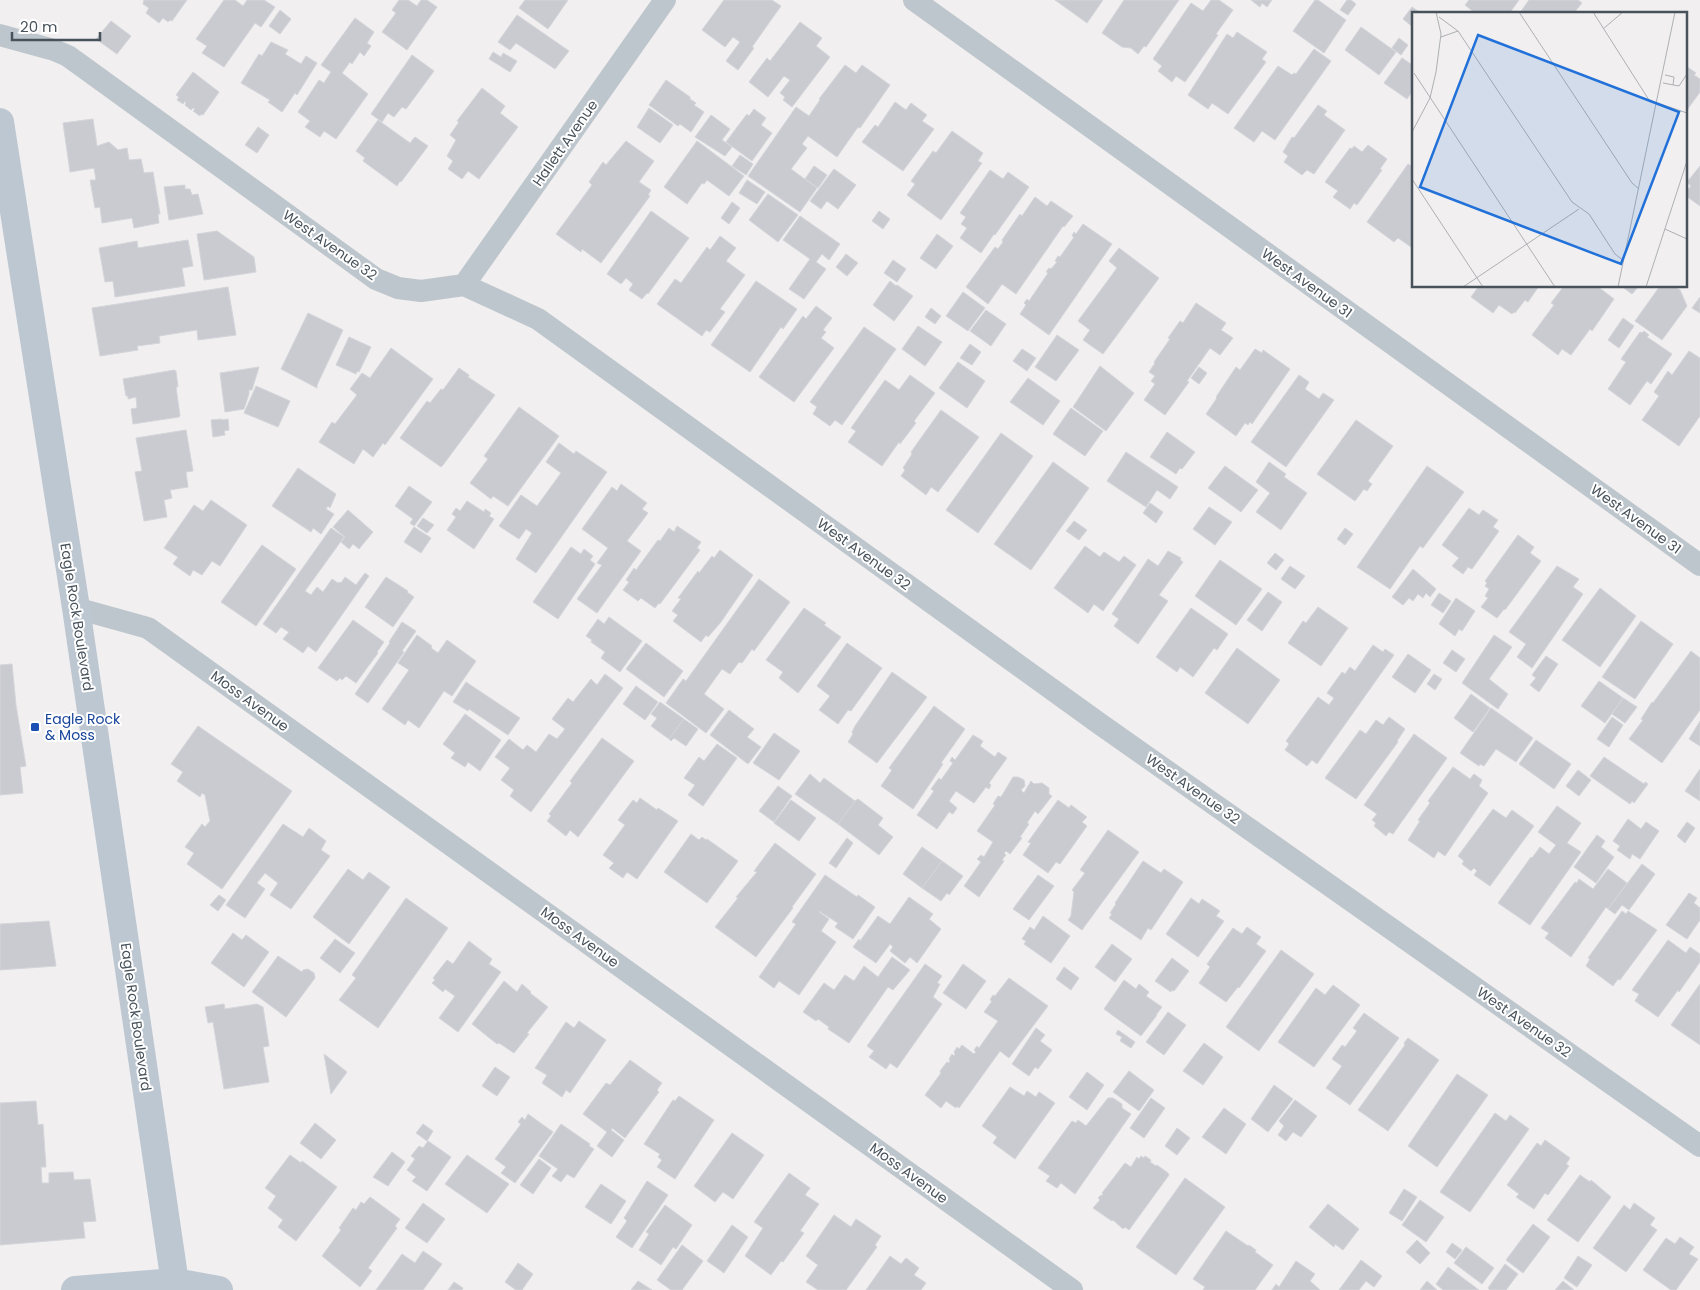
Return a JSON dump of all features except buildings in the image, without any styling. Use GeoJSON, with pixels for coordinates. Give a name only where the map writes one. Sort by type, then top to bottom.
{"type":"FeatureCollection","features":[{"type":"Feature","properties":{"kind":"main road","name":"Eagle Rock Boulevard"},"geometry":{"type":"LineString","coordinates":[[0,122],[76,608],[176,1286]]}},
{"type":"Feature","properties":{"kind":"main road"},"geometry":{"type":"LineString","coordinates":[[75,1290],[176,1286],[219,1290]]}},
{"type":"Feature","properties":{"kind":"street","name":"Hallett Avenue"},"geometry":{"type":"LineString","coordinates":[[464,285],[665,0]]}},
{"type":"Feature","properties":{"kind":"street","name":"West Avenue 31"},"geometry":{"type":"LineString","coordinates":[[914,0],[1700,565]]}},
{"type":"Feature","properties":{"kind":"street","name":"West Avenue 32"},"geometry":{"type":"LineString","coordinates":[[0,35],[54,50],[68,56],[376,279],[398,288],[420,291],[464,285],[538,319],[1100,724],[1700,1146]]}},
{"type":"Feature","properties":{"kind":"street","name":"Moss Avenue"},"geometry":{"type":"LineString","coordinates":[[76,608],[148,628],[1072,1290]]}},
{"type":"Feature","properties":{"kind":"place","name":"Eagle Rock & Moss"},"geometry":{"type":"Point","coordinates":[35,727]}}]}
